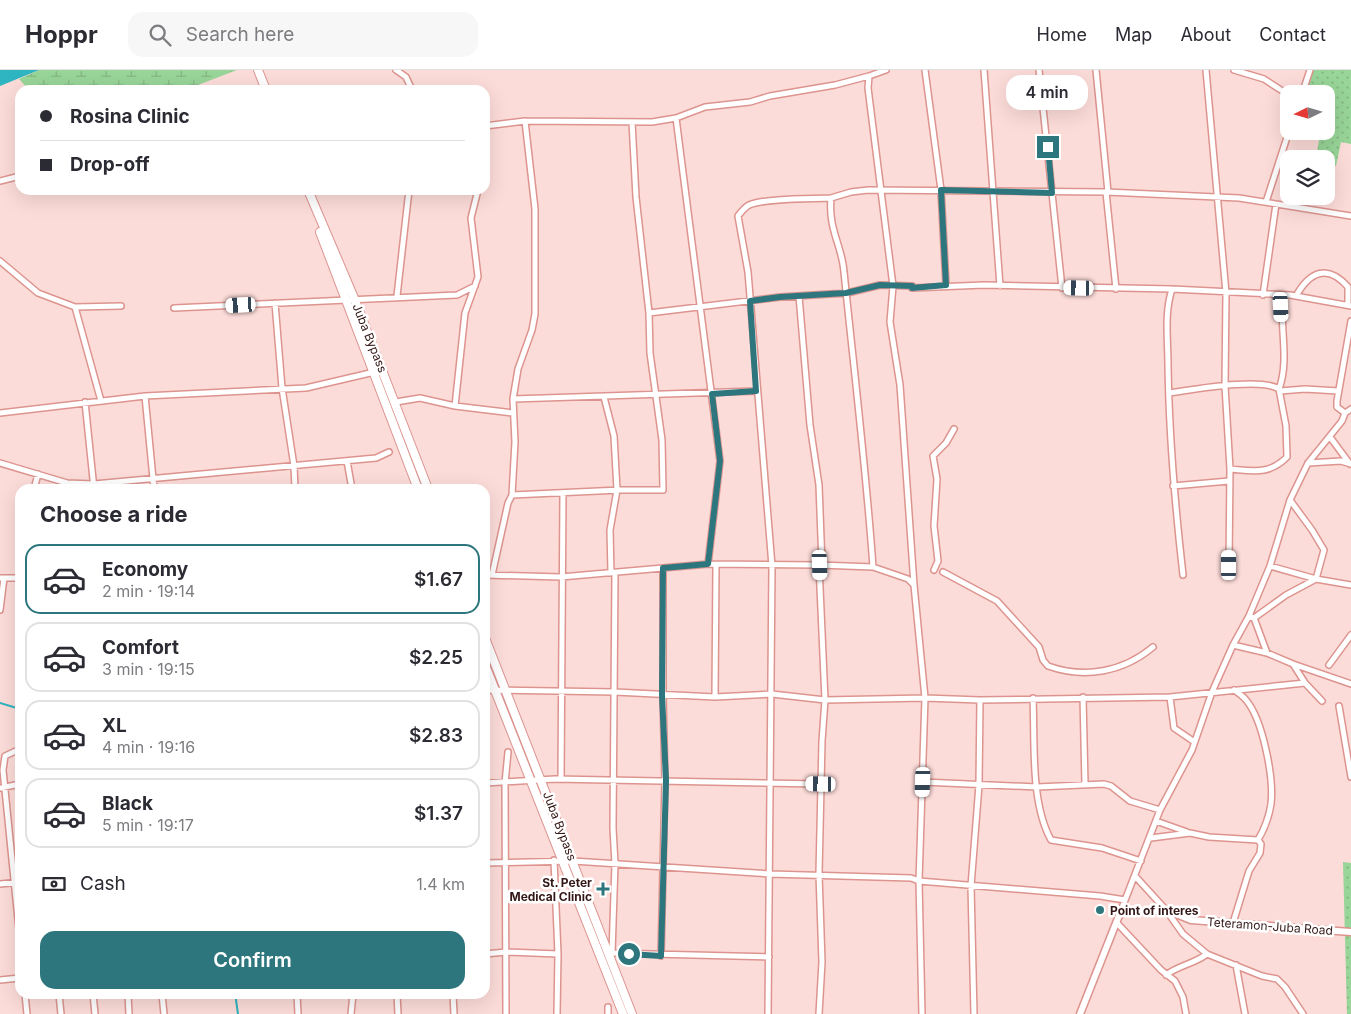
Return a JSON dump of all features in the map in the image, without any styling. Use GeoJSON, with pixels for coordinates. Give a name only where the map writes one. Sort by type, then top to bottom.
{"type":"FeatureCollection","features":[{"type":"Feature","properties":{"kind":"main road"},"geometry":{"type":"LineString","coordinates":[[258,70],[264,85]]}},
{"type":"Feature","properties":{"kind":"main road","name":"Juba Bypass"},"geometry":{"type":"LineString","coordinates":[[308,195],[350,298],[383,370],[426,484]]}},
{"type":"Feature","properties":{"kind":"main road","name":"Juba Bypass"},"geometry":{"type":"LineString","coordinates":[[350,298],[374,372],[416,484]]}},
{"type":"Feature","properties":{"kind":"main road","name":"Juba Bypass"},"geometry":{"type":"LineString","coordinates":[[490,651],[611,954],[632,1014]]}},
{"type":"Feature","properties":{"kind":"main road","name":"Juba Bypass"},"geometry":{"type":"LineString","coordinates":[[490,678],[623,1014]]}},
{"type":"Feature","properties":{"kind":"street"},"geometry":{"type":"LineString","coordinates":[[396,70],[406,77],[410,85]]}},
{"type":"Feature","properties":{"kind":"street"},"geometry":{"type":"LineString","coordinates":[[490,125],[525,121],[632,122],[676,118],[706,107],[750,102],[770,96],[828,87],[886,70]]}},
{"type":"Feature","properties":{"kind":"street"},"geometry":{"type":"LineString","coordinates":[[925,70],[941,190],[946,285]]}},
{"type":"Feature","properties":{"kind":"street"},"geometry":{"type":"LineString","coordinates":[[984,70],[1000,286]]}},
{"type":"Feature","properties":{"kind":"street"},"geometry":{"type":"LineString","coordinates":[[1039,70],[1062,288]]}},
{"type":"Feature","properties":{"kind":"street"},"geometry":{"type":"LineString","coordinates":[[1096,70],[1106,154],[1107,192],[1116,288]]}},
{"type":"Feature","properties":{"kind":"street"},"geometry":{"type":"LineString","coordinates":[[1206,70],[1226,293],[1225,386],[1230,469],[1229,565]]}},
{"type":"Feature","properties":{"kind":"street"},"geometry":{"type":"LineString","coordinates":[[1234,70],[1264,79],[1280,89]]}},
{"type":"Feature","properties":{"kind":"street"},"geometry":{"type":"LineString","coordinates":[[1305,85],[1310,70]]}},
{"type":"Feature","properties":{"kind":"street"},"geometry":{"type":"LineString","coordinates":[[869,76],[868,88],[893,286],[890,322],[900,385],[914,585],[925,698],[920,881],[922,1014]]}},
{"type":"Feature","properties":{"kind":"street"},"geometry":{"type":"LineString","coordinates":[[676,118],[720,461],[708,564]]}},
{"type":"Feature","properties":{"kind":"street"},"geometry":{"type":"LineString","coordinates":[[525,121],[534,209],[535,306],[532,330],[518,369],[513,399],[512,495],[508,503],[492,575],[561,577],[708,564],[821,565],[873,567],[908,580],[914,585]]}},
{"type":"Feature","properties":{"kind":"street"},"geometry":{"type":"LineString","coordinates":[[512,495],[617,490],[663,490],[662,440],[650,352],[650,314],[636,197],[632,122]]}},
{"type":"Feature","properties":{"kind":"street"},"geometry":{"type":"LineString","coordinates":[[1266,202],[1286,140]]}},
{"type":"Feature","properties":{"kind":"street"},"geometry":{"type":"LineString","coordinates":[[0,181],[15,177]]}},
{"type":"Feature","properties":{"kind":"street"},"geometry":{"type":"LineString","coordinates":[[768,1014],[772,566],[756,391],[748,272],[739,228],[738,216],[741,211],[749,205],[762,202],[831,198],[851,192],[941,190],[1052,193],[1107,192],[1217,197],[1266,202],[1351,216]]}},
{"type":"Feature","properties":{"kind":"street"},"geometry":{"type":"LineString","coordinates":[[397,296],[408,195]]}},
{"type":"Feature","properties":{"kind":"street"},"geometry":{"type":"LineString","coordinates":[[455,406],[465,313],[478,276],[478,256],[471,218],[477,195]]}},
{"type":"Feature","properties":{"kind":"street"},"geometry":{"type":"LineString","coordinates":[[831,198],[830,210],[833,234],[844,266],[864,453],[873,567]]}},
{"type":"Feature","properties":{"kind":"street"},"geometry":{"type":"LineString","coordinates":[[1263,295],[1276,204]]}},
{"type":"Feature","properties":{"kind":"street"},"geometry":{"type":"LineString","coordinates":[[0,261],[38,293],[75,307],[121,306]]}},
{"type":"Feature","properties":{"kind":"street"},"geometry":{"type":"LineString","coordinates":[[650,314],[701,305],[846,293],[880,285],[912,286],[912,288],[946,285],[1172,289],[1296,296],[1350,305],[1348,287],[1339,276],[1329,273],[1319,273],[1312,276],[1296,296]]}},
{"type":"Feature","properties":{"kind":"street"},"geometry":{"type":"LineString","coordinates":[[174,308],[350,298],[457,295],[475,286]]}},
{"type":"Feature","properties":{"kind":"street"},"geometry":{"type":"LineString","coordinates":[[1172,289],[1167,314],[1169,393],[1173,486],[1183,574]]}},
{"type":"Feature","properties":{"kind":"street"},"geometry":{"type":"LineString","coordinates":[[799,296],[810,425],[819,485],[825,700],[819,874],[822,962],[819,1014]]}},
{"type":"Feature","properties":{"kind":"street"},"geometry":{"type":"LineString","coordinates":[[1230,469],[1256,472],[1276,467],[1287,456],[1286,426],[1279,390],[1284,358],[1282,296]]}},
{"type":"Feature","properties":{"kind":"street"},"geometry":{"type":"LineString","coordinates":[[275,303],[282,388],[294,466],[295,484]]}},
{"type":"Feature","properties":{"kind":"street"},"geometry":{"type":"LineString","coordinates":[[75,307],[101,400]]}},
{"type":"Feature","properties":{"kind":"street"},"geometry":{"type":"LineString","coordinates":[[1345,413],[1337,407],[1351,321]]}},
{"type":"Feature","properties":{"kind":"street"},"geometry":{"type":"LineString","coordinates":[[0,413],[145,396],[321,386],[383,370]]}},
{"type":"Feature","properties":{"kind":"street"},"geometry":{"type":"LineString","coordinates":[[1169,393],[1225,386],[1262,385],[1279,390],[1306,389],[1338,392]]}},
{"type":"Feature","properties":{"kind":"street"},"geometry":{"type":"LineString","coordinates":[[513,399],[712,394],[756,391]]}},
{"type":"Feature","properties":{"kind":"street"},"geometry":{"type":"LineString","coordinates":[[145,396],[154,484]]}},
{"type":"Feature","properties":{"kind":"street"},"geometry":{"type":"LineString","coordinates":[[604,397],[614,436],[617,490],[610,530],[613,573],[615,692],[613,780],[615,864],[611,954],[769,957]]}},
{"type":"Feature","properties":{"kind":"street"},"geometry":{"type":"LineString","coordinates":[[396,402],[420,398],[455,406],[513,413]]}},
{"type":"Feature","properties":{"kind":"street"},"geometry":{"type":"LineString","coordinates":[[85,402],[94,484]]}},
{"type":"Feature","properties":{"kind":"street"},"geometry":{"type":"LineString","coordinates":[[1080,1014],[1151,838],[1160,810],[1192,750],[1193,741],[1212,692],[1233,645],[1251,617],[1270,566],[1290,500],[1308,463],[1342,421],[1345,413],[1351,409]]}},
{"type":"Feature","properties":{"kind":"street"},"geometry":{"type":"LineString","coordinates":[[934,570],[938,561],[934,526],[937,479],[933,456],[946,443],[954,429]]}},
{"type":"Feature","properties":{"kind":"street"},"geometry":{"type":"LineString","coordinates":[[1330,437],[1350,464]]}},
{"type":"Feature","properties":{"kind":"street"},"geometry":{"type":"LineString","coordinates":[[116,484],[376,458],[389,452]]}},
{"type":"Feature","properties":{"kind":"street"},"geometry":{"type":"LineString","coordinates":[[348,461],[351,484]]}},
{"type":"Feature","properties":{"kind":"street"},"geometry":{"type":"LineString","coordinates":[[1308,463],[1341,461],[1350,464]]}},
{"type":"Feature","properties":{"kind":"street"},"geometry":{"type":"LineString","coordinates":[[0,463],[74,484]]}},
{"type":"Feature","properties":{"kind":"street"},"geometry":{"type":"LineString","coordinates":[[35,484],[38,474]]}},
{"type":"Feature","properties":{"kind":"street"},"geometry":{"type":"LineString","coordinates":[[1173,486],[1229,481]]}},
{"type":"Feature","properties":{"kind":"street"},"geometry":{"type":"LineString","coordinates":[[561,779],[561,577],[564,493]]}},
{"type":"Feature","properties":{"kind":"street"},"geometry":{"type":"LineString","coordinates":[[1251,617],[1316,579],[1324,550],[1290,500]]}},
{"type":"Feature","properties":{"kind":"street"},"geometry":{"type":"LineString","coordinates":[[715,697],[716,565]]}},
{"type":"Feature","properties":{"kind":"street"},"geometry":{"type":"LineString","coordinates":[[1270,566],[1316,579],[1351,585]]}},
{"type":"Feature","properties":{"kind":"street"},"geometry":{"type":"LineString","coordinates":[[661,956],[666,781],[662,695],[663,568]]}},
{"type":"Feature","properties":{"kind":"street"},"geometry":{"type":"LineString","coordinates":[[943,572],[997,601],[1039,647],[1043,660],[1048,666],[1091,673],[1108,671],[1131,662],[1153,646]]}},
{"type":"Feature","properties":{"kind":"street"},"geometry":{"type":"LineString","coordinates":[[0,610],[2,578],[15,578]]}},
{"type":"Feature","properties":{"kind":"street"},"geometry":{"type":"LineString","coordinates":[[1251,617],[1267,653]]}},
{"type":"Feature","properties":{"kind":"street"},"geometry":{"type":"LineString","coordinates":[[1329,665],[1351,635]]}},
{"type":"Feature","properties":{"kind":"street"},"geometry":{"type":"LineString","coordinates":[[1233,645],[1267,653],[1292,664],[1351,684]]}},
{"type":"Feature","properties":{"kind":"street"},"geometry":{"type":"LineString","coordinates":[[1292,664],[1305,684],[1322,701]]}},
{"type":"Feature","properties":{"kind":"street"},"geometry":{"type":"LineString","coordinates":[[490,690],[615,692],[715,697],[772,694],[825,700],[925,698],[980,700],[1170,697],[1305,684]]}},
{"type":"Feature","properties":{"kind":"street"},"geometry":{"type":"LineString","coordinates":[[1234,690],[1247,700],[1257,719],[1267,759],[1271,804],[1268,820],[1258,840]]}},
{"type":"Feature","properties":{"kind":"street"},"geometry":{"type":"LineString","coordinates":[[1083,697],[1084,784]]}},
{"type":"Feature","properties":{"kind":"street"},"geometry":{"type":"LineString","coordinates":[[1170,697],[1174,728],[1193,741]]}},
{"type":"Feature","properties":{"kind":"street"},"geometry":{"type":"LineString","coordinates":[[1033,698],[1037,787],[1042,820],[1050,840],[1102,848],[1141,860]]}},
{"type":"Feature","properties":{"kind":"street"},"geometry":{"type":"LineString","coordinates":[[974,1014],[971,886],[979,785],[980,700]]}},
{"type":"Feature","properties":{"kind":"street"},"geometry":{"type":"LineString","coordinates":[[1338,706],[1351,777]]}},
{"type":"Feature","properties":{"kind":"street"},"geometry":{"type":"LineString","coordinates":[[15,751],[5,756],[2,788],[15,870]]}},
{"type":"Feature","properties":{"kind":"street"},"geometry":{"type":"LineString","coordinates":[[506,1014],[505,783],[508,752]]}},
{"type":"Feature","properties":{"kind":"street"},"geometry":{"type":"LineString","coordinates":[[490,783],[561,779],[821,784]]}},
{"type":"Feature","properties":{"kind":"street"},"geometry":{"type":"LineString","coordinates":[[923,782],[1037,787],[1084,784],[1112,786],[1130,801],[1160,810]]}},
{"type":"Feature","properties":{"kind":"street"},"geometry":{"type":"LineString","coordinates":[[2,788],[15,785]]}},
{"type":"Feature","properties":{"kind":"street"},"geometry":{"type":"LineString","coordinates":[[1156,821],[1190,833],[1209,837],[1258,840]]}},
{"type":"Feature","properties":{"kind":"street"},"geometry":{"type":"LineString","coordinates":[[1151,838],[1190,833]]}},
{"type":"Feature","properties":{"kind":"street"},"geometry":{"type":"LineString","coordinates":[[1233,923],[1250,871],[1260,853],[1261,844],[1258,840]]}},
{"type":"Feature","properties":{"kind":"street"},"geometry":{"type":"LineString","coordinates":[[554,860],[558,954],[557,1014]]}},
{"type":"Feature","properties":{"kind":"street"},"geometry":{"type":"LineString","coordinates":[[490,863],[554,860],[770,874],[911,878],[920,881],[1100,896],[1125,900]]}},
{"type":"Feature","properties":{"kind":"street"},"geometry":{"type":"LineString","coordinates":[[1135,876],[1166,910],[1183,934],[1207,954],[1277,980],[1285,986],[1302,1014]]}},
{"type":"Feature","properties":{"kind":"street"},"geometry":{"type":"LineString","coordinates":[[0,884],[15,883]]}},
{"type":"Feature","properties":{"kind":"street","name":"Teteramon-Juba Road"},"geometry":{"type":"LineString","coordinates":[[1120,913],[1166,910],[1191,920],[1351,932]]}},
{"type":"Feature","properties":{"kind":"street"},"geometry":{"type":"LineString","coordinates":[[1117,923],[1166,975],[1171,976],[1180,988],[1186,1014]]}},
{"type":"Feature","properties":{"kind":"street"},"geometry":{"type":"LineString","coordinates":[[490,954],[506,952],[558,954]]}},
{"type":"Feature","properties":{"kind":"street"},"geometry":{"type":"LineString","coordinates":[[1166,975],[1184,964],[1197,962],[1207,954]]}},
{"type":"Feature","properties":{"kind":"street"},"geometry":{"type":"LineString","coordinates":[[1236,966],[1245,1014]]}},
{"type":"Feature","properties":{"kind":"street"},"geometry":{"type":"LineString","coordinates":[[0,980],[15,978]]}},
{"type":"Feature","properties":{"kind":"street"},"geometry":{"type":"LineString","coordinates":[[26,999],[27,1014]]}},
{"type":"Feature","properties":{"kind":"street"},"geometry":{"type":"LineString","coordinates":[[60,999],[61,1014]]}},
{"type":"Feature","properties":{"kind":"street"},"geometry":{"type":"LineString","coordinates":[[93,999],[94,1014]]}},
{"type":"Feature","properties":{"kind":"street"},"geometry":{"type":"LineString","coordinates":[[128,999],[129,1014]]}},
{"type":"Feature","properties":{"kind":"street"},"geometry":{"type":"LineString","coordinates":[[162,999],[164,1014]]}},
{"type":"Feature","properties":{"kind":"street"},"geometry":{"type":"LineString","coordinates":[[297,999],[298,1014]]}},
{"type":"Feature","properties":{"kind":"street"},"geometry":{"type":"LineString","coordinates":[[352,1014],[353,999]]}},
{"type":"Feature","properties":{"kind":"street"},"geometry":{"type":"LineString","coordinates":[[397,999],[398,1014]]}},
{"type":"Feature","properties":{"kind":"street"},"geometry":{"type":"LineString","coordinates":[[453,999],[454,1014]]}},
{"type":"Feature","properties":{"kind":"street"},"geometry":{"type":"LineString","coordinates":[[608,1007],[608,1014]]}},
{"type":"Feature","properties":{"kind":"green space"},"geometry":{"type":"Polygon","coordinates":[[[39,70],[237,70],[198,85],[24,85],[19,79],[39,70]]]}},
{"type":"Feature","properties":{"kind":"green space"},"geometry":{"type":"Polygon","coordinates":[[[1311,70],[1351,70],[1351,144],[1341,142],[1336,166],[1335,150],[1317,150],[1319,140],[1335,140],[1335,85],[1307,85],[1311,70]]]}},
{"type":"Feature","properties":{"kind":"green space"},"geometry":{"type":"Polygon","coordinates":[[[1343,862],[1351,863],[1351,1014],[1347,1014],[1343,862]]]}},
{"type":"Feature","properties":{"kind":"water"},"geometry":{"type":"Polygon","coordinates":[[[0,70],[39,70],[0,86],[0,70]]]}},
{"type":"Feature","properties":{"kind":"waterway"},"geometry":{"type":"LineString","coordinates":[[0,703],[15,708]]}},
{"type":"Feature","properties":{"kind":"waterway"},"geometry":{"type":"LineString","coordinates":[[236,999],[238,1014]]}},
{"type":"Feature","properties":{"kind":"place","name":"St. Peter Medical Clinic"},"geometry":{"type":"Point","coordinates":[603,889]}},
{"type":"Feature","properties":{"kind":"place","name":"Point of interes"},"geometry":{"type":"Point","coordinates":[1100,910]}},
{"type":"Feature","properties":{"kind":"route"},"geometry":{"type":"LineString","coordinates":[[629,954],[661,956],[666,781],[662,695],[663,568],[708,564],[719,485],[720,461],[712,394],[756,391],[750,301],[846,293],[880,285],[912,286],[912,288],[946,285],[941,190],[1052,193],[1048,147]]}}]}
